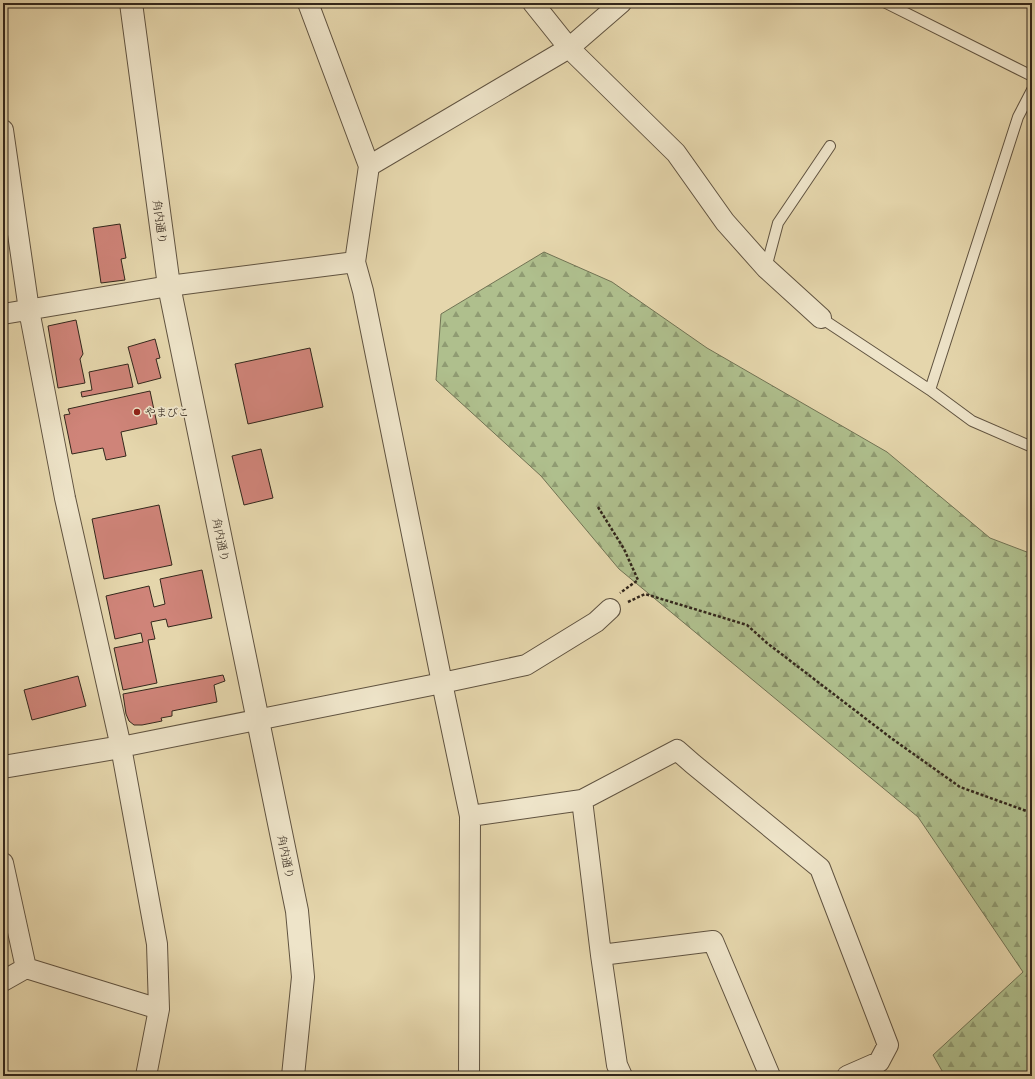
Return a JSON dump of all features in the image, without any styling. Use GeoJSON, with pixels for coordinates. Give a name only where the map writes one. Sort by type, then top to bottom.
{"type":"FeatureCollection","features":[{"type":"Feature","properties":{"kind":"street","name":"角内通り"},"geometry":{"type":"LineString","coordinates":[[131,3],[169,286],[298,918],[304,977],[293,1076]]}},
{"type":"Feature","properties":{"kind":"street"},"geometry":{"type":"LineString","coordinates":[[308,3],[369,166],[355,262],[363,291],[470,816],[469,1076]]}},
{"type":"Feature","properties":{"kind":"street"},"geometry":{"type":"LineString","coordinates":[[532,3],[569,48],[676,153],[726,222],[766,268],[820,318]]}},
{"type":"Feature","properties":{"kind":"street"},"geometry":{"type":"LineString","coordinates":[[369,166],[569,48],[621,3]]}},
{"type":"Feature","properties":{"kind":"street"},"geometry":{"type":"LineString","coordinates":[[3,130],[28,310],[65,498],[121,747],[157,944],[158,1009],[146,1076]]}},
{"type":"Feature","properties":{"kind":"street"},"geometry":{"type":"LineString","coordinates":[[3,314],[169,286],[355,262]]}},
{"type":"Feature","properties":{"kind":"street"},"geometry":{"type":"LineString","coordinates":[[3,768],[258,721],[526,665],[596,622],[610,610]]}},
{"type":"Feature","properties":{"kind":"street"},"geometry":{"type":"LineString","coordinates":[[470,816],[582,800],[677,750],[820,868],[888,1046],[879,1062],[847,1076]]}},
{"type":"Feature","properties":{"kind":"street"},"geometry":{"type":"LineString","coordinates":[[582,800],[601,955],[617,1065],[622,1076]]}},
{"type":"Feature","properties":{"kind":"street"},"geometry":{"type":"LineString","coordinates":[[3,863],[26,968]]}},
{"type":"Feature","properties":{"kind":"street"},"geometry":{"type":"LineString","coordinates":[[601,955],[712,941],[770,1076]]}},
{"type":"Feature","properties":{"kind":"street"},"geometry":{"type":"LineString","coordinates":[[3,981],[26,968],[158,1009]]}},
{"type":"Feature","properties":{"kind":"lane"},"geometry":{"type":"LineString","coordinates":[[886,3],[1032,76]]}},
{"type":"Feature","properties":{"kind":"lane"},"geometry":{"type":"LineString","coordinates":[[930,390],[1018,118],[1032,90]]}},
{"type":"Feature","properties":{"kind":"lane"},"geometry":{"type":"LineString","coordinates":[[766,268],[778,223],[830,146]]}},
{"type":"Feature","properties":{"kind":"lane"},"geometry":{"type":"LineString","coordinates":[[820,318],[930,390],[972,421],[1032,448]]}},
{"type":"Feature","properties":{"kind":"path"},"geometry":{"type":"LineString","coordinates":[[598,507],[624,549],[638,580],[617,595],[610,610]]}},
{"type":"Feature","properties":{"kind":"path"},"geometry":{"type":"LineString","coordinates":[[610,610],[645,594],[747,625],[767,643],[891,738],[960,787],[1032,813]]}},
{"type":"Feature","properties":{"kind":"green space"},"geometry":{"type":"Polygon","coordinates":[[[544,252],[612,282],[707,348],[887,452],[990,538],[1032,554],[1032,1076],[945,1076],[933,1055],[1023,972],[918,817],[619,569],[541,476],[436,380],[441,314],[544,252]]]}},
{"type":"Feature","properties":{"kind":"building"},"geometry":{"type":"Polygon","coordinates":[[[120,224],[126,258],[121,259],[125,280],[101,283],[93,228],[120,224]]]}},
{"type":"Feature","properties":{"kind":"building"},"geometry":{"type":"Polygon","coordinates":[[[76,320],[83,354],[80,359],[85,383],[58,388],[48,326],[76,320]]]}},
{"type":"Feature","properties":{"kind":"building"},"geometry":{"type":"Polygon","coordinates":[[[155,339],[160,358],[156,359],[161,378],[138,384],[128,347],[155,339]]]}},
{"type":"Feature","properties":{"kind":"building"},"geometry":{"type":"Polygon","coordinates":[[[310,348],[323,407],[248,424],[235,364],[310,348]]]}},
{"type":"Feature","properties":{"kind":"building"},"geometry":{"type":"Polygon","coordinates":[[[128,364],[133,387],[82,397],[81,392],[92,390],[89,372],[128,364]]]}},
{"type":"Feature","properties":{"kind":"building"},"geometry":{"type":"Polygon","coordinates":[[[150,391],[157,424],[121,432],[126,456],[106,460],[103,448],[72,454],[64,415],[70,414],[68,409],[150,391]]]}},
{"type":"Feature","properties":{"kind":"building"},"geometry":{"type":"Polygon","coordinates":[[[261,449],[273,498],[244,505],[232,456],[261,449]]]}},
{"type":"Feature","properties":{"kind":"building"},"geometry":{"type":"Polygon","coordinates":[[[159,505],[172,565],[104,579],[92,519],[159,505]]]}},
{"type":"Feature","properties":{"kind":"building"},"geometry":{"type":"Polygon","coordinates":[[[202,570],[212,618],[168,627],[166,619],[151,622],[155,639],[148,640],[157,683],[123,690],[114,648],[143,642],[141,633],[115,639],[106,596],[149,586],[154,607],[165,604],[160,579],[202,570]]]}},
{"type":"Feature","properties":{"kind":"building"},"geometry":{"type":"Polygon","coordinates":[[[223,675],[225,681],[214,685],[217,702],[172,711],[172,716],[161,718],[162,721],[134,725],[129,721],[126,714],[123,694],[223,675]]]}},
{"type":"Feature","properties":{"kind":"building"},"geometry":{"type":"Polygon","coordinates":[[[78,676],[86,706],[32,720],[24,690],[78,676]]]}},
{"type":"Feature","properties":{"kind":"place","name":"やまびこ"},"geometry":{"type":"Point","coordinates":[137,412]}}]}
